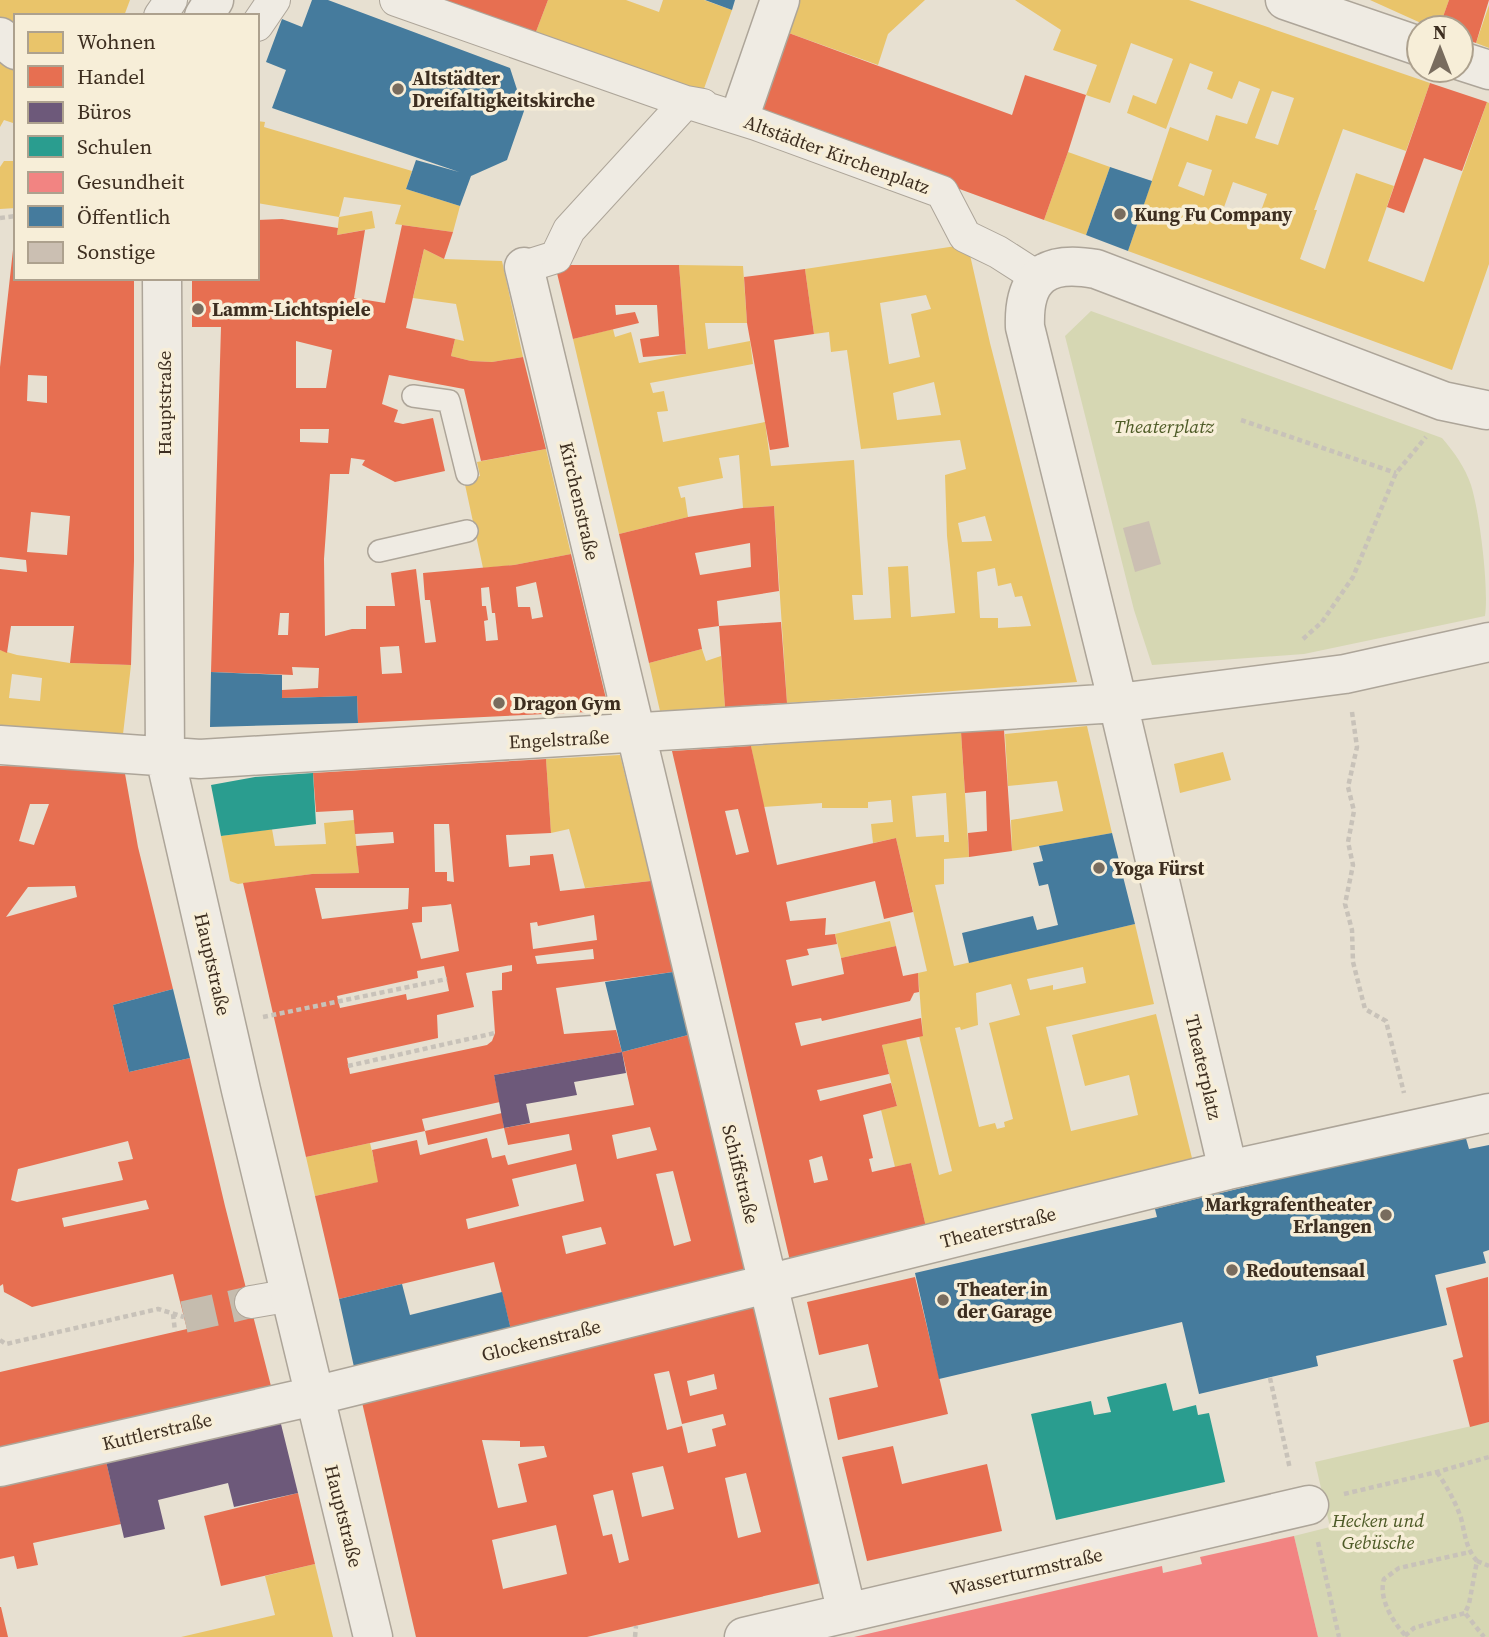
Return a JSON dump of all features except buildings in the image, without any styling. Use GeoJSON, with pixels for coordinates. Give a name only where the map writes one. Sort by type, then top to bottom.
{"type":"FeatureCollection","features":[{"type":"Feature","properties":{"kind":"street"},"geometry":{"type":"LineString","coordinates":[[259,21],[274,0]]}},
{"type":"Feature","properties":{"kind":"street","name":"Altstädter Kirchenplatz"},"geometry":{"type":"LineString","coordinates":[[396,0],[756,124],[942,192],[965,236],[998,252],[1037,277]]}},
{"type":"Feature","properties":{"kind":"street"},"geometry":{"type":"LineString","coordinates":[[742,110],[780,0]]}},
{"type":"Feature","properties":{"kind":"street"},"geometry":{"type":"LineString","coordinates":[[1285,0],[1405,41]]}},
{"type":"Feature","properties":{"kind":"street"},"geometry":{"type":"LineString","coordinates":[[0,37],[14,48]]}},
{"type":"Feature","properties":{"kind":"street"},"geometry":{"type":"LineString","coordinates":[[524,267],[556,257],[569,230],[686,102]]}},
{"type":"Feature","properties":{"kind":"street","name":"Altstädter Kirchenplatz"},"geometry":{"type":"LineString","coordinates":[[686,102],[742,110]]}},
{"type":"Feature","properties":{"kind":"street"},"geometry":{"type":"LineString","coordinates":[[1037,277],[1060,266],[1096,269],[1443,401],[1488,404]]}},
{"type":"Feature","properties":{"kind":"street","name":"Kirchenstraße"},"geometry":{"type":"LineString","coordinates":[[524,267],[636,734]]}},
{"type":"Feature","properties":{"kind":"street","name":"Theaterplatz"},"geometry":{"type":"LineString","coordinates":[[1037,277],[1030,285],[1026,298],[1025,327],[1118,703],[1228,1170]]}},
{"type":"Feature","properties":{"kind":"street","name":"Hauptstraße"},"geometry":{"type":"LineString","coordinates":[[162,280],[165,757],[373,1637]]}},
{"type":"Feature","properties":{"kind":"street"},"geometry":{"type":"LineString","coordinates":[[1118,703],[1345,674],[1489,642]]}},
{"type":"Feature","properties":{"kind":"street","name":"Engelstraße"},"geometry":{"type":"LineString","coordinates":[[0,745],[200,759],[356,760],[636,734],[1118,703]]}},
{"type":"Feature","properties":{"kind":"street","name":"Schiffstraße"},"geometry":{"type":"LineString","coordinates":[[636,734],[768,1285],[835,1622]]}},
{"type":"Feature","properties":{"kind":"street"},"geometry":{"type":"LineString","coordinates":[[1228,1170],[1489,1113]]}},
{"type":"Feature","properties":{"kind":"street","name":"Theaterstraße"},"geometry":{"type":"LineString","coordinates":[[768,1285],[1228,1170]]}},
{"type":"Feature","properties":{"kind":"street","name":"Glockenstraße"},"geometry":{"type":"LineString","coordinates":[[314,1396],[768,1285]]}},
{"type":"Feature","properties":{"kind":"street"},"geometry":{"type":"LineString","coordinates":[[251,1302],[292,1295]]}},
{"type":"Feature","properties":{"kind":"street","name":"Kuttlerstraße"},"geometry":{"type":"LineString","coordinates":[[0,1466],[314,1396]]}},
{"type":"Feature","properties":{"kind":"street","name":"Wasserturmstraße"},"geometry":{"type":"LineString","coordinates":[[744,1637],[835,1622],[1304,1506]]}},
{"type":"Feature","properties":{"kind":"lane"},"geometry":{"type":"LineString","coordinates":[[413,396],[449,401],[467,474]]}},
{"type":"Feature","properties":{"kind":"lane"},"geometry":{"type":"LineString","coordinates":[[379,551],[467,531]]}},
{"type":"Feature","properties":{"kind":"path"},"geometry":{"type":"LineString","coordinates":[[1281,682],[1290,652],[1322,622],[1353,577],[1396,472],[1432,431],[1443,401]]}},
{"type":"Feature","properties":{"kind":"path"},"geometry":{"type":"LineString","coordinates":[[1241,420],[1396,472]]}},
{"type":"Feature","properties":{"kind":"path"},"geometry":{"type":"LineString","coordinates":[[1345,674],[1357,747],[1348,787],[1354,811],[1348,842],[1353,865],[1345,904],[1352,930],[1353,962],[1365,1009],[1386,1021],[1402,1084]]}},
{"type":"Feature","properties":{"kind":"path"},"geometry":{"type":"LineString","coordinates":[[227,1025],[447,979]]}},
{"type":"Feature","properties":{"kind":"path"},"geometry":{"type":"LineString","coordinates":[[348,1066],[495,1033]]}},
{"type":"Feature","properties":{"kind":"path"},"geometry":{"type":"LineString","coordinates":[[0,1340],[6,1344],[158,1309],[184,1317]]}},
{"type":"Feature","properties":{"kind":"path"},"geometry":{"type":"LineString","coordinates":[[173,1314],[175,1331]]}},
{"type":"Feature","properties":{"kind":"path"},"geometry":{"type":"LineString","coordinates":[[1270,1378],[1339,1637]]}},
{"type":"Feature","properties":{"kind":"path"},"geometry":{"type":"LineString","coordinates":[[1304,1506],[1324,1498],[1489,1457]]}},
{"type":"Feature","properties":{"kind":"path"},"geometry":{"type":"LineString","coordinates":[[1437,1472],[1449,1489],[1469,1552],[1477,1561],[1489,1566]]}},
{"type":"Feature","properties":{"kind":"path"},"geometry":{"type":"LineString","coordinates":[[1469,1552],[1399,1569],[1384,1579],[1382,1585],[1385,1601],[1405,1636],[1414,1628],[1465,1613],[1477,1561]]}},
{"type":"Feature","properties":{"kind":"path"},"geometry":{"type":"LineString","coordinates":[[1465,1613],[1485,1637]]}},
{"type":"Feature","properties":{"kind":"path"},"geometry":{"type":"LineString","coordinates":[[635,1637],[636,1626]]}},
{"type":"Feature","properties":{"kind":"green space"},"geometry":{"type":"Polygon","coordinates":[[[1091,311],[1442,438],[1469,478],[1474,498],[1485,570],[1485,616],[1304,654],[1152,665],[1134,610],[1065,336],[1091,311]]]}},
{"type":"Feature","properties":{"kind":"green space","name":"Hecken und Gebüsche"},"geometry":{"type":"Polygon","coordinates":[[[1489,1422],[1489,1637],[1318,1637],[1294,1536],[1330,1527],[1315,1462],[1489,1422]]]}},
{"type":"Feature","properties":{"kind":"tunnel"},"geometry":{"type":"LineString","coordinates":[[184,1317],[251,1302]]}},
{"type":"Feature","properties":{"kind":"place","name":"Altstädter Dreifaltigkeitskirche"},"geometry":{"type":"Point","coordinates":[398,89]}},
{"type":"Feature","properties":{"kind":"place","name":"Kung Fu Company"},"geometry":{"type":"Point","coordinates":[1120,214]}},
{"type":"Feature","properties":{"kind":"place","name":"Lamm-Lichtspiele"},"geometry":{"type":"Point","coordinates":[198,309]}},
{"type":"Feature","properties":{"kind":"place","name":"Dragon Gym"},"geometry":{"type":"Point","coordinates":[499,703]}},
{"type":"Feature","properties":{"kind":"place","name":"Yoga Fürst"},"geometry":{"type":"Point","coordinates":[1099,868]}},
{"type":"Feature","properties":{"kind":"place","name":"Markgrafentheater Erlangen"},"geometry":{"type":"Point","coordinates":[1386,1215]}},
{"type":"Feature","properties":{"kind":"place","name":"Redoutensaal"},"geometry":{"type":"Point","coordinates":[1232,1270]}},
{"type":"Feature","properties":{"kind":"place","name":"Theater in der Garage"},"geometry":{"type":"Point","coordinates":[943,1300]}}]}
